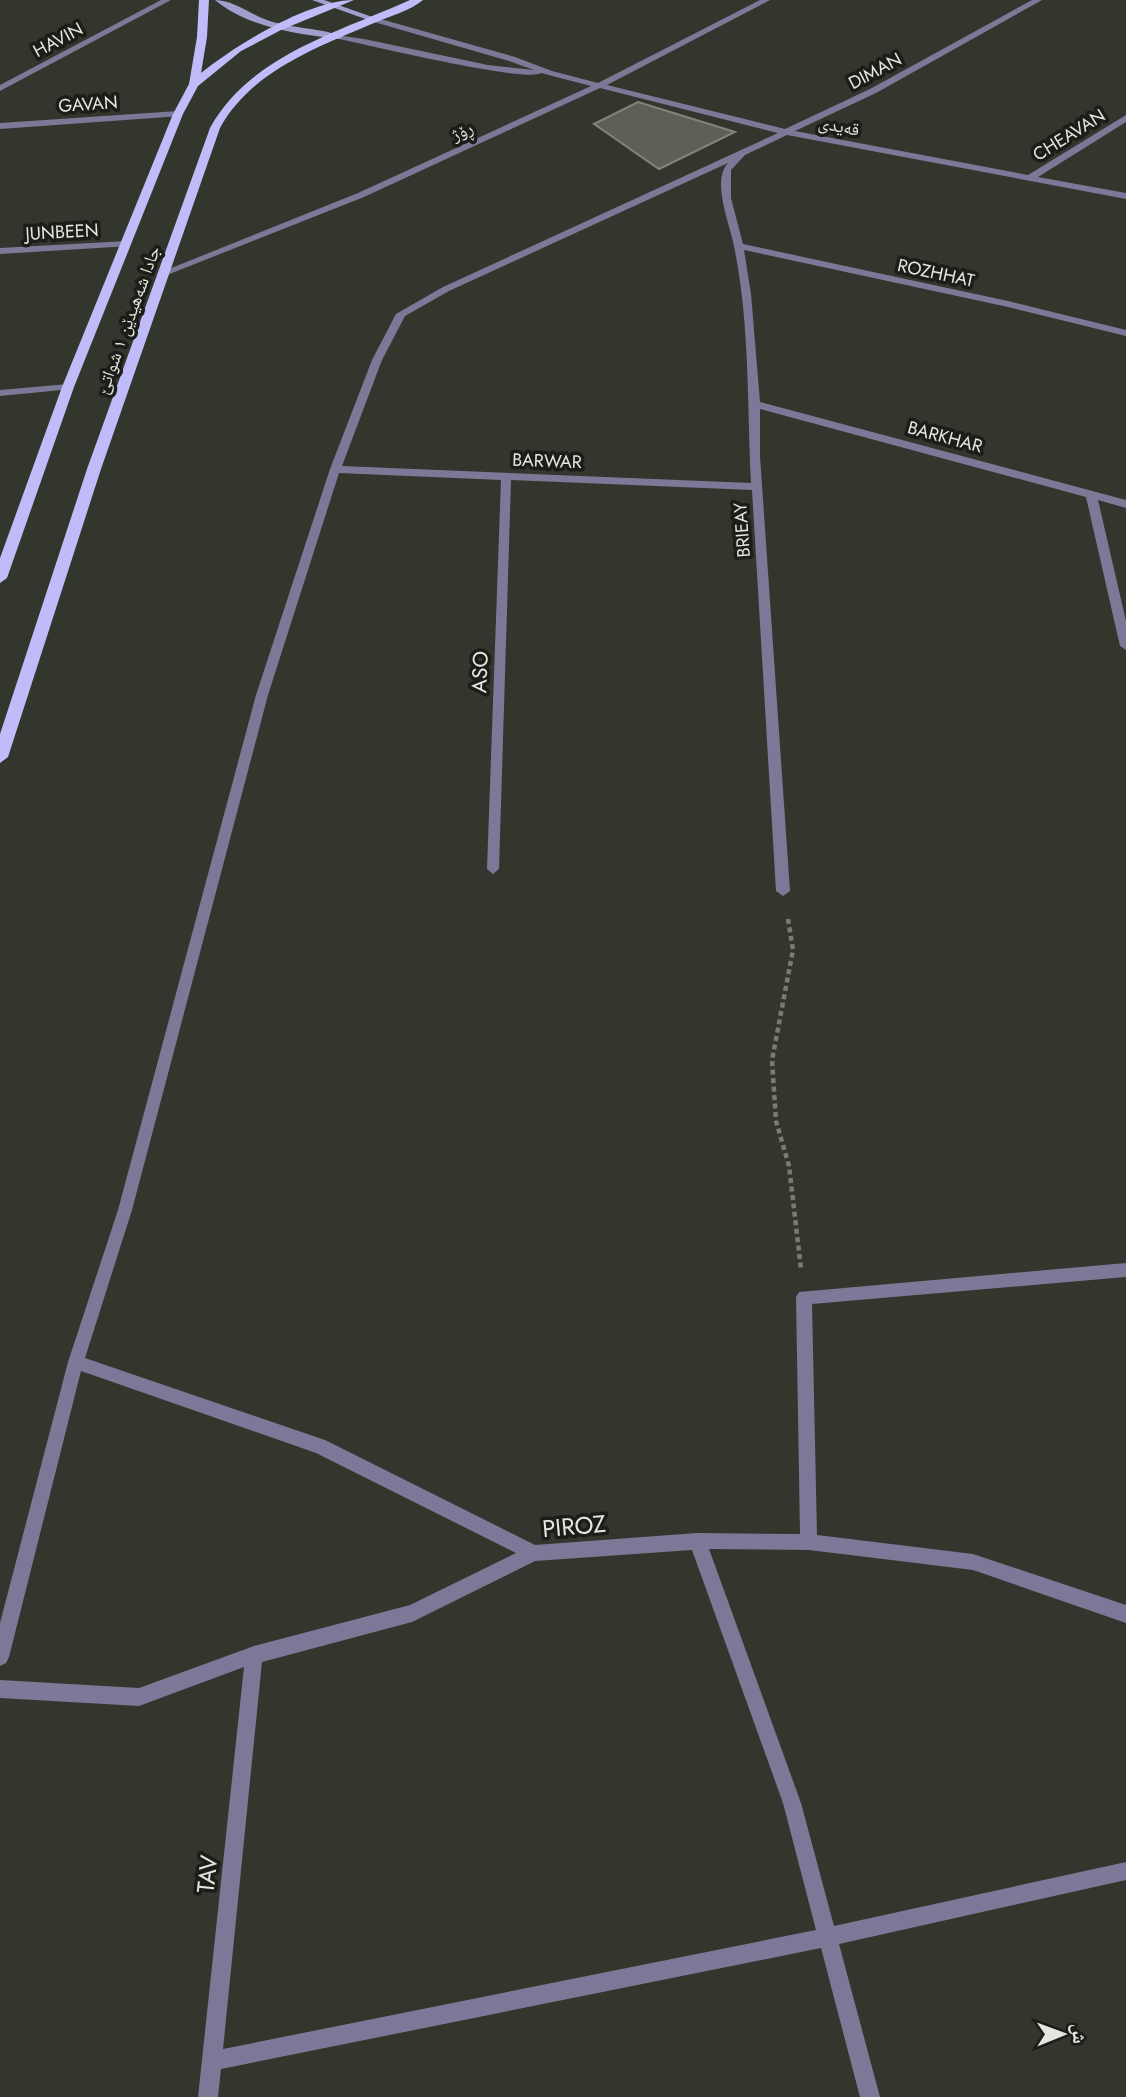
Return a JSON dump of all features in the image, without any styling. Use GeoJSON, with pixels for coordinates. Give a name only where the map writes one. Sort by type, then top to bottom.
{"type":"FeatureCollection","features":[{"type":"Feature","properties":{"kind":"main road"},"geometry":{"type":"LineString","coordinates":[[194,84],[202,37],[204,0]]}},
{"type":"Feature","properties":{"kind":"main road"},"geometry":{"type":"LineString","coordinates":[[219,0],[246,17],[277,28],[339,37]]}},
{"type":"Feature","properties":{"kind":"main road"},"geometry":{"type":"LineString","coordinates":[[316,0],[377,20]]}},
{"type":"Feature","properties":{"kind":"main road","name":"جادا شەهیدێن ١ شواتێ"},"geometry":{"type":"LineString","coordinates":[[0,578],[2,564],[68,387],[178,114],[194,84],[237,49],[277,28],[349,0]]}},
{"type":"Feature","properties":{"kind":"main road","name":"جادا شەهیدێن ١ شواتێ"},"geometry":{"type":"LineString","coordinates":[[0,757],[94,469],[215,128],[229,105],[247,86],[283,61],[418,0]]}},
{"type":"Feature","properties":{"kind":"street","name":"HAVIN"},"geometry":{"type":"LineString","coordinates":[[0,88],[167,0]]}},
{"type":"Feature","properties":{"kind":"street","name":"ڕۆژ"},"geometry":{"type":"LineString","coordinates":[[164,273],[361,195],[598,86],[766,0]]}},
{"type":"Feature","properties":{"kind":"street","name":"DIMAN"},"geometry":{"type":"LineString","coordinates":[[727,169],[742,153],[873,91],[1038,0]]}},
{"type":"Feature","properties":{"kind":"street","name":"قەیدی"},"geometry":{"type":"LineString","coordinates":[[377,20],[512,59],[549,74],[786,132],[1126,196]]}},
{"type":"Feature","properties":{"kind":"street","name":"قەیدی"},"geometry":{"type":"LineString","coordinates":[[339,37],[392,45],[512,71],[549,74]]}},
{"type":"Feature","properties":{"kind":"street","name":"GAVAN"},"geometry":{"type":"LineString","coordinates":[[0,126],[178,114]]}},
{"type":"Feature","properties":{"kind":"street","name":"CHEAVAN"},"geometry":{"type":"LineString","coordinates":[[1030,178],[1126,118]]}},
{"type":"Feature","properties":{"kind":"street"},"geometry":{"type":"LineString","coordinates":[[0,1657],[76,1362],[125,1210],[262,695],[335,469],[377,360],[401,314],[446,289],[742,153]]}},
{"type":"Feature","properties":{"kind":"street","name":"BRIEAY"},"geometry":{"type":"LineString","coordinates":[[727,169],[726,198],[739,246],[746,294],[755,404],[757,486],[783,891]]}},
{"type":"Feature","properties":{"kind":"street","name":"JUNBEEN"},"geometry":{"type":"LineString","coordinates":[[0,251],[127,244]]}},
{"type":"Feature","properties":{"kind":"street","name":"ROZHHAT"},"geometry":{"type":"LineString","coordinates":[[739,246],[1009,304],[1126,333]]}},
{"type":"Feature","properties":{"kind":"street"},"geometry":{"type":"LineString","coordinates":[[0,393],[68,387]]}},
{"type":"Feature","properties":{"kind":"street","name":"BARKHAR"},"geometry":{"type":"LineString","coordinates":[[755,404],[1126,504]]}},
{"type":"Feature","properties":{"kind":"street","name":"BARWAR"},"geometry":{"type":"LineString","coordinates":[[335,469],[757,486]]}},
{"type":"Feature","properties":{"kind":"street","name":"ASO"},"geometry":{"type":"LineString","coordinates":[[493,869],[506,477]]}},
{"type":"Feature","properties":{"kind":"street"},"geometry":{"type":"LineString","coordinates":[[1091,495],[1126,646]]}},
{"type":"Feature","properties":{"kind":"street"},"geometry":{"type":"LineString","coordinates":[[809,1542],[804,1297],[1126,1270]]}},
{"type":"Feature","properties":{"kind":"street"},"geometry":{"type":"LineString","coordinates":[[76,1362],[318,1446],[534,1553]]}},
{"type":"Feature","properties":{"kind":"street"},"geometry":{"type":"LineString","coordinates":[[696,1541],[792,1803],[870,2097]]}},
{"type":"Feature","properties":{"kind":"street","name":"PIROZ"},"geometry":{"type":"LineString","coordinates":[[0,1689],[139,1697],[254,1656],[412,1613],[534,1553],[696,1541],[809,1542],[973,1562],[1126,1614]]}},
{"type":"Feature","properties":{"kind":"street","name":"TAV"},"geometry":{"type":"LineString","coordinates":[[208,2097],[254,1656]]}},
{"type":"Feature","properties":{"kind":"street"},"geometry":{"type":"LineString","coordinates":[[213,2061],[827,1937],[1126,1871]]}},
{"type":"Feature","properties":{"kind":"path"},"geometry":{"type":"LineString","coordinates":[[783,891],[793,950],[772,1060],[776,1121],[789,1166],[804,1297]]}},
{"type":"Feature","properties":{"kind":"building"},"geometry":{"type":"Polygon","coordinates":[[[638,102],[735,132],[659,169],[594,124],[638,102]]]}}]}
